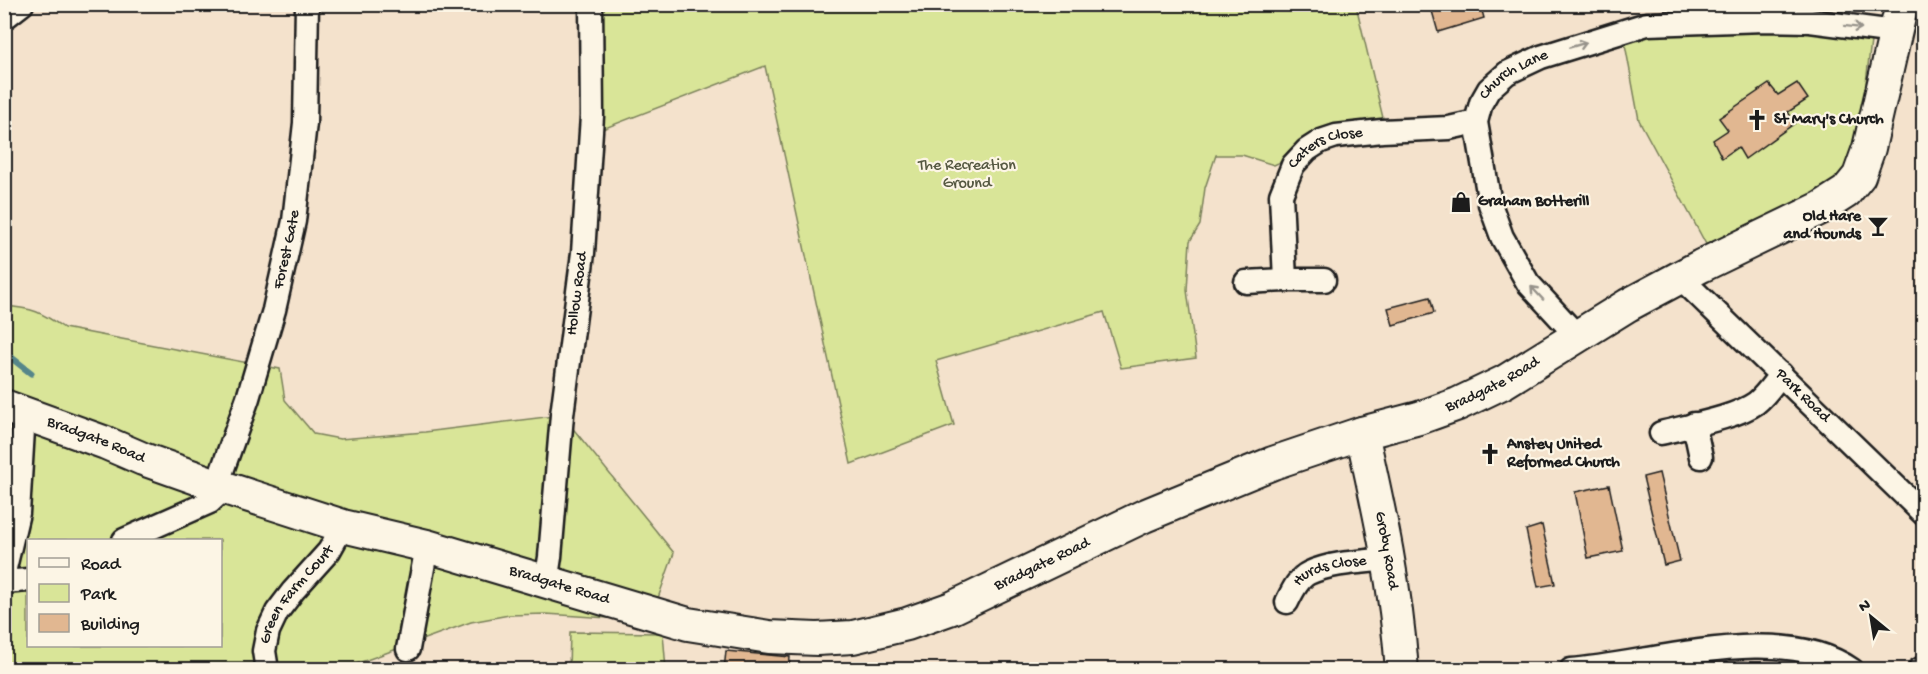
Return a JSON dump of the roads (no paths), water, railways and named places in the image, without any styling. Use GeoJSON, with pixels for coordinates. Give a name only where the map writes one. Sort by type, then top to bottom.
{"type":"FeatureCollection","features":[{"type":"Feature","properties":{"kind":"street"},"geometry":{"type":"LineString","coordinates":[[4,18],[22,4]]}},
{"type":"Feature","properties":{"kind":"street","name":"Forest Gate"},"geometry":{"type":"LineString","coordinates":[[221,487],[274,310],[294,221],[305,123],[307,4]]}},
{"type":"Feature","properties":{"kind":"street","name":"Hollow Road"},"geometry":{"type":"LineString","coordinates":[[546,583],[562,415],[583,253],[592,116],[591,4]]}},
{"type":"Feature","properties":{"kind":"street","name":"Church Lane"},"geometry":{"type":"LineString","coordinates":[[1577,336],[1528,283],[1502,237],[1490,204],[1476,122],[1481,103],[1489,89],[1507,73],[1565,48],[1647,24],[1754,20],[1811,13],[1898,18]]}},
{"type":"Feature","properties":{"kind":"street","name":"Bradgate Road"},"geometry":{"type":"LineString","coordinates":[[14,409],[221,487],[343,526],[427,546],[688,624],[770,637],[817,639],[853,636],[907,624],[952,608],[1144,516],[1273,463],[1458,404],[1504,382],[1628,304],[1821,208],[1845,192],[1859,176],[1869,148],[1898,18]]}},
{"type":"Feature","properties":{"kind":"street","name":"Caters Close"},"geometry":{"type":"LineString","coordinates":[[1285,280],[1281,195],[1293,165],[1307,150],[1321,141],[1336,136],[1449,128],[1476,122]]}},
{"type":"Feature","properties":{"kind":"street","name":"Park Road"},"geometry":{"type":"LineString","coordinates":[[1684,275],[1690,287],[1923,514]]}},
{"type":"Feature","properties":{"kind":"street"},"geometry":{"type":"LineString","coordinates":[[1246,282],[1324,280]]}},
{"type":"Feature","properties":{"kind":"street"},"geometry":{"type":"LineString","coordinates":[[1661,433],[1738,412],[1755,404],[1781,374]]}},
{"type":"Feature","properties":{"kind":"street"},"geometry":{"type":"LineString","coordinates":[[14,409],[18,513],[6,560],[5,582],[27,580]]}},
{"type":"Feature","properties":{"kind":"street"},"geometry":{"type":"LineString","coordinates":[[1694,424],[1701,457]]}},
{"type":"Feature","properties":{"kind":"street","name":"Groby Road"},"geometry":{"type":"LineString","coordinates":[[1362,433],[1389,559],[1398,613],[1402,669]]}},
{"type":"Feature","properties":{"kind":"street"},"geometry":{"type":"LineString","coordinates":[[126,539],[210,502],[221,487]]}},
{"type":"Feature","properties":{"kind":"street","name":"Green Farm Court"},"geometry":{"type":"LineString","coordinates":[[267,669],[264,651],[268,631],[277,612],[329,551],[343,526]]}},
{"type":"Feature","properties":{"kind":"street"},"geometry":{"type":"LineString","coordinates":[[408,649],[427,546]]}},
{"type":"Feature","properties":{"kind":"street","name":"Hurds Close"},"geometry":{"type":"LineString","coordinates":[[1287,602],[1295,586],[1308,573],[1332,567],[1389,559]]}},
{"type":"Feature","properties":{"kind":"street"},"geometry":{"type":"LineString","coordinates":[[1571,669],[1601,668],[1740,646],[1791,649],[1822,655],[1852,669]]}},
{"type":"Feature","properties":{"kind":"street"},"geometry":{"type":"LineString","coordinates":[[1919,669],[1923,667]]}},
{"type":"Feature","properties":{"kind":"waterway"},"geometry":{"type":"LineString","coordinates":[[4,352],[31,373]]}},
{"type":"Feature","properties":{"kind":"place","name":"St Mary's Church"},"geometry":{"type":"Point","coordinates":[1757,120]}},
{"type":"Feature","properties":{"kind":"place","name":"Graham Botterill"},"geometry":{"type":"Point","coordinates":[1461,202]}},
{"type":"Feature","properties":{"kind":"place","name":"Old Hare and Hounds"},"geometry":{"type":"Point","coordinates":[1878,226]}},
{"type":"Feature","properties":{"kind":"place","name":"Anstey United Reformed Church"},"geometry":{"type":"Point","coordinates":[1490,454]}},
{"type":"Feature","properties":{"kind":"park label","name":"The Recreation Ground"},"geometry":{"type":"Point","coordinates":[967,175]}}]}
